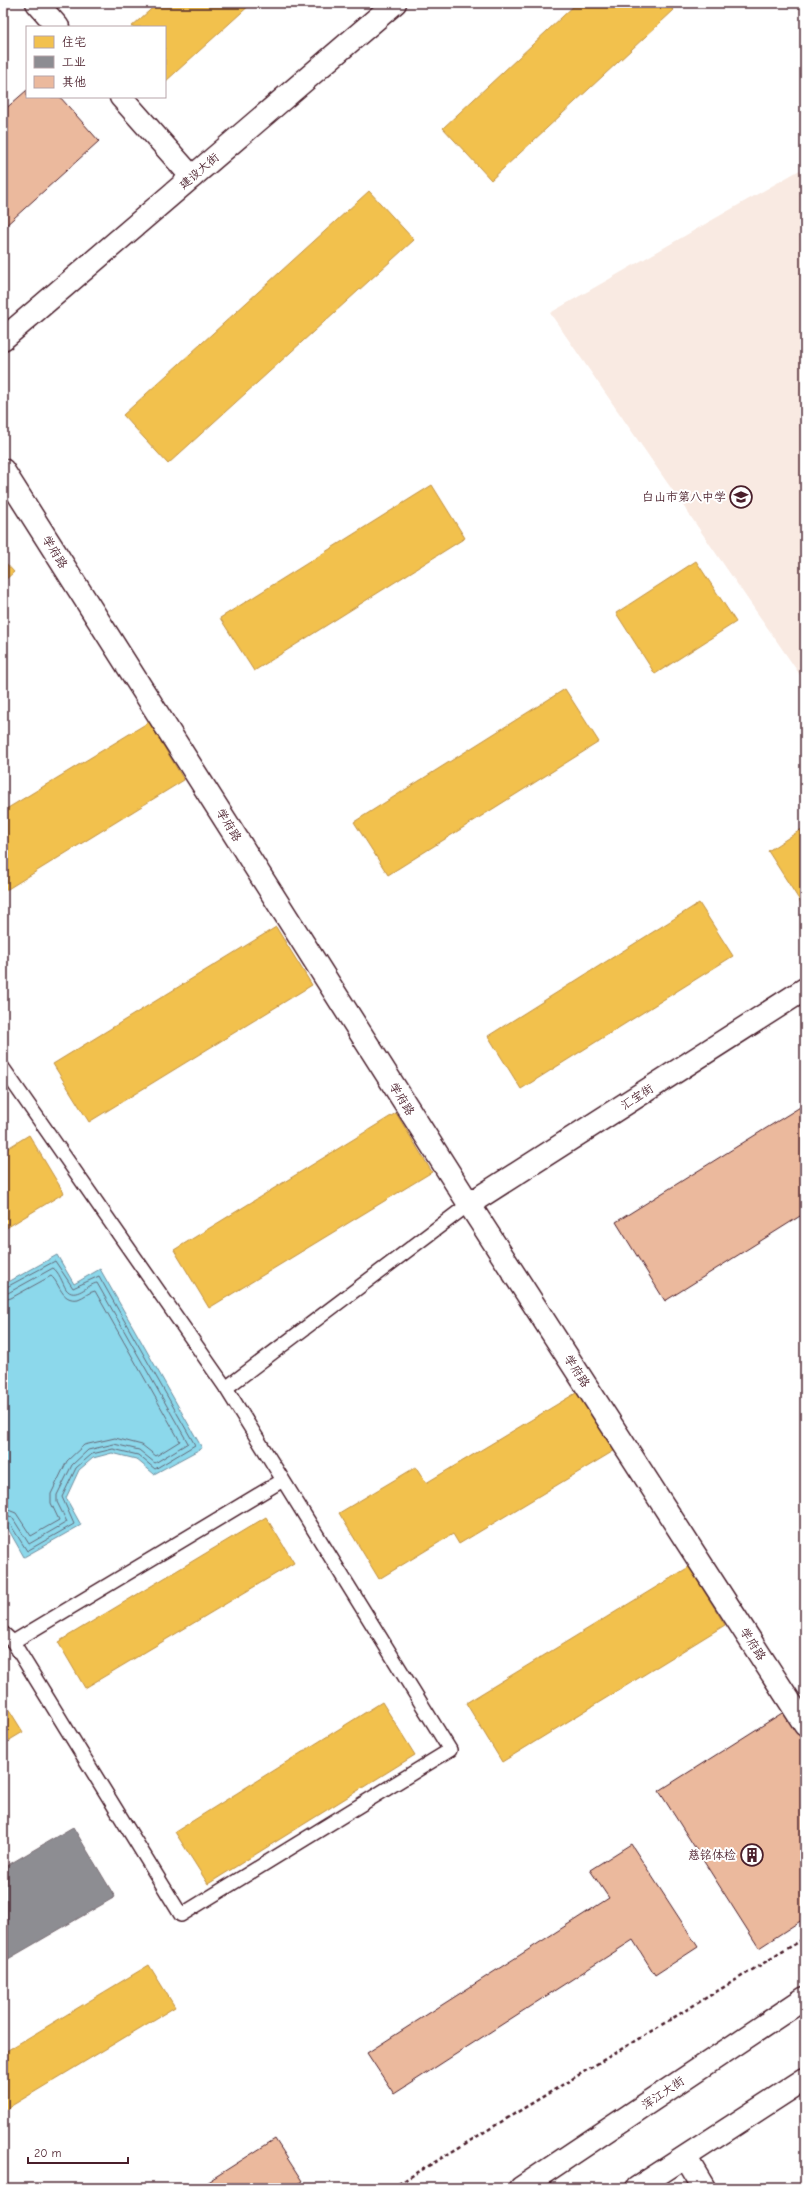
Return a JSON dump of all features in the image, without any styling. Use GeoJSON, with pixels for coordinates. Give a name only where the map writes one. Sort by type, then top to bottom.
{"type":"FeatureCollection","features":[{"type":"Feature","properties":{"kind":"street"},"geometry":{"type":"LineString","coordinates":[[37,3],[57,26]]}},
{"type":"Feature","properties":{"kind":"street","name":"建设大街"},"geometry":{"type":"LineString","coordinates":[[3,339],[394,3]]}},
{"type":"Feature","properties":{"kind":"street"},"geometry":{"type":"LineString","coordinates":[[122,98],[192,177]]}},
{"type":"Feature","properties":{"kind":"street","name":"学府路"},"geometry":{"type":"LineString","coordinates":[[3,470],[469,1204],[805,1725]]}},
{"type":"Feature","properties":{"kind":"street","name":"汇宝街"},"geometry":{"type":"LineString","coordinates":[[469,1204],[805,990]]}},
{"type":"Feature","properties":{"kind":"street","name":"浑江大街"},"geometry":{"type":"LineString","coordinates":[[520,2188],[805,1998]]}},
{"type":"Feature","properties":{"kind":"street"},"geometry":{"type":"LineString","coordinates":[[637,2188],[686,2158],[805,2080]]}},
{"type":"Feature","properties":{"kind":"street"},"geometry":{"type":"LineString","coordinates":[[686,2158],[704,2188]]}},
{"type":"Feature","properties":{"kind":"lane"},"geometry":{"type":"LineString","coordinates":[[3,1068],[226,1388],[450,1750],[181,1915],[13,1642],[3,1633]]}},
{"type":"Feature","properties":{"kind":"lane"},"geometry":{"type":"LineString","coordinates":[[226,1388],[469,1204]]}},
{"type":"Feature","properties":{"kind":"lane"},"geometry":{"type":"LineString","coordinates":[[13,1642],[283,1480]]}},
{"type":"Feature","properties":{"kind":"path"},"geometry":{"type":"LineString","coordinates":[[392,2188],[805,1938]]}},
{"type":"Feature","properties":{"kind":"shaded area","name":"白山市第八中学"},"geometry":{"type":"Polygon","coordinates":[[[805,167],[805,682],[550,313],[805,167]]]}},
{"type":"Feature","properties":{"kind":"water"},"geometry":{"type":"Polygon","coordinates":[[[57,1255],[74,1284],[100,1269],[202,1448],[154,1474],[136,1459],[112,1453],[93,1458],[79,1470],[66,1498],[81,1525],[24,1557],[3,1520],[3,1285],[57,1255]]]}},
{"type":"Feature","properties":{"kind":"building: 住宅"},"geometry":{"type":"Polygon","coordinates":[[[158,3],[252,3],[166,81],[166,26],[132,26],[158,3]]]}},
{"type":"Feature","properties":{"kind":"building: 住宅"},"geometry":{"type":"Polygon","coordinates":[[[577,3],[667,3],[674,10],[491,180],[443,128],[577,3]]]}},
{"type":"Feature","properties":{"kind":"building: 住宅"},"geometry":{"type":"Polygon","coordinates":[[[369,191],[414,240],[168,464],[123,415],[369,191]]]}},
{"type":"Feature","properties":{"kind":"building: 住宅"},"geometry":{"type":"Polygon","coordinates":[[[432,485],[465,538],[254,671],[220,618],[432,485]]]}},
{"type":"Feature","properties":{"kind":"building: 住宅"},"geometry":{"type":"Polygon","coordinates":[[[3,560],[14,572],[3,582],[3,560]]]}},
{"type":"Feature","properties":{"kind":"building: 住宅"},"geometry":{"type":"Polygon","coordinates":[[[696,561],[736,622],[655,674],[616,613],[696,561]]]}},
{"type":"Feature","properties":{"kind":"building: 住宅"},"geometry":{"type":"Polygon","coordinates":[[[565,689],[599,742],[388,875],[354,822],[565,689]]]}},
{"type":"Feature","properties":{"kind":"building: 住宅"},"geometry":{"type":"Polygon","coordinates":[[[149,722],[184,780],[3,892],[3,811],[149,722]]]}},
{"type":"Feature","properties":{"kind":"building: 住宅"},"geometry":{"type":"Polygon","coordinates":[[[805,827],[805,909],[768,851],[805,827]]]}},
{"type":"Feature","properties":{"kind":"building: 住宅"},"geometry":{"type":"Polygon","coordinates":[[[699,903],[733,956],[521,1089],[488,1036],[699,903]]]}},
{"type":"Feature","properties":{"kind":"building: 住宅"},"geometry":{"type":"Polygon","coordinates":[[[276,927],[312,985],[89,1122],[53,1064],[276,927]]]}},
{"type":"Feature","properties":{"kind":"building: 住宅"},"geometry":{"type":"Polygon","coordinates":[[[396,1113],[432,1172],[209,1308],[174,1250],[396,1113]]]}},
{"type":"Feature","properties":{"kind":"building: 住宅"},"geometry":{"type":"Polygon","coordinates":[[[29,1135],[64,1193],[3,1230],[3,1151],[29,1135]]]}},
{"type":"Feature","properties":{"kind":"building: 住宅"},"geometry":{"type":"Polygon","coordinates":[[[581,1390],[617,1449],[459,1544],[453,1534],[379,1579],[339,1513],[416,1467],[426,1483],[581,1390]]]}},
{"type":"Feature","properties":{"kind":"building: 住宅"},"geometry":{"type":"Polygon","coordinates":[[[266,1517],[294,1563],[85,1688],[58,1642],[266,1517]]]}},
{"type":"Feature","properties":{"kind":"building: 住宅"},"geometry":{"type":"Polygon","coordinates":[[[689,1567],[725,1625],[502,1762],[466,1703],[689,1567]]]}},
{"type":"Feature","properties":{"kind":"building: 住宅"},"geometry":{"type":"Polygon","coordinates":[[[3,1700],[23,1732],[3,1744],[3,1700]]]}},
{"type":"Feature","properties":{"kind":"building: 住宅"},"geometry":{"type":"Polygon","coordinates":[[[382,1702],[415,1755],[208,1884],[175,1832],[382,1702]]]}},
{"type":"Feature","properties":{"kind":"building: 住宅"},"geometry":{"type":"Polygon","coordinates":[[[149,1965],[175,2007],[3,2111],[3,2053],[149,1965]]]}},
{"type":"Feature","properties":{"kind":"building: 工业"},"geometry":{"type":"Polygon","coordinates":[[[73,1827],[115,1897],[3,1962],[3,1868],[73,1827]]]}},
{"type":"Feature","properties":{"kind":"building: 其他"},"geometry":{"type":"Polygon","coordinates":[[[26,91],[26,98],[61,98],[99,141],[3,228],[3,111],[26,91]]]}},
{"type":"Feature","properties":{"kind":"building: 其他"},"geometry":{"type":"Polygon","coordinates":[[[805,1104],[805,1213],[665,1301],[616,1222],[805,1104]]]}},
{"type":"Feature","properties":{"kind":"building: 其他","name":"慈铭体检"},"geometry":{"type":"Polygon","coordinates":[[[790,1708],[805,1731],[805,1918],[759,1948],[659,1791],[790,1708]]]}},
{"type":"Feature","properties":{"kind":"building: 其他"},"geometry":{"type":"Polygon","coordinates":[[[631,1844],[698,1947],[655,1975],[633,1940],[394,2094],[367,2053],[609,1898],[590,1870],[631,1844]]]}},
{"type":"Feature","properties":{"kind":"building: 其他"},"geometry":{"type":"Polygon","coordinates":[[[275,2139],[302,2181],[291,2188],[198,2188],[275,2139]]]}},
{"type":"Feature","properties":{"kind":"place","name":"白山市第八中学"},"geometry":{"type":"Point","coordinates":[741,497]}},
{"type":"Feature","properties":{"kind":"place","name":"慈铭体检"},"geometry":{"type":"Point","coordinates":[752,1855]}}]}
